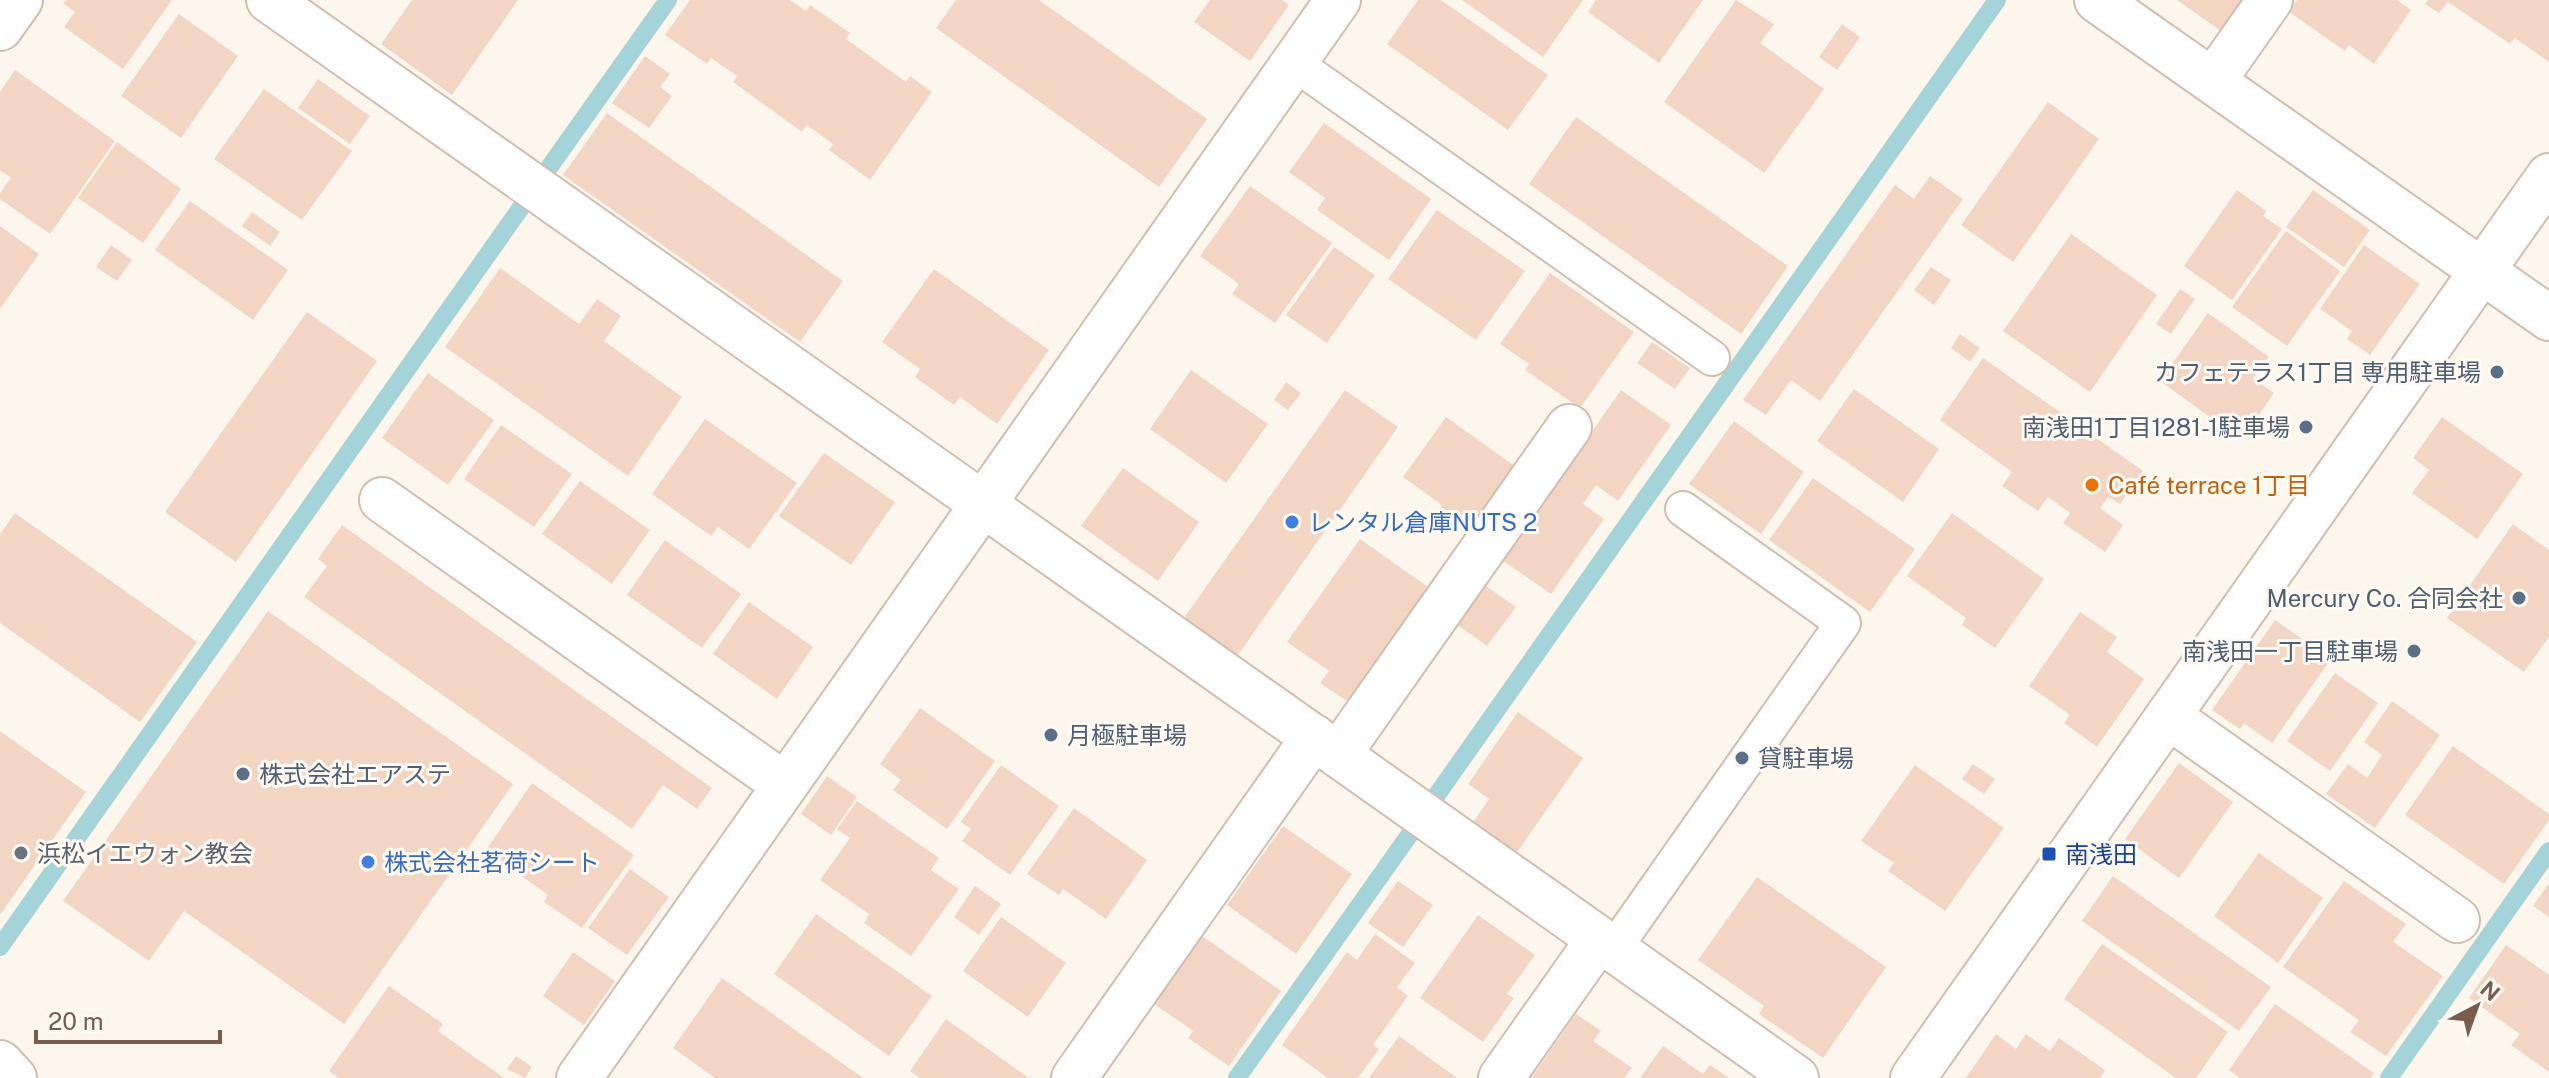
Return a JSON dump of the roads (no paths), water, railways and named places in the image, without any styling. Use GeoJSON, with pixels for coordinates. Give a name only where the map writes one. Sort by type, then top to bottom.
{"type":"FeatureCollection","features":[{"type":"Feature","properties":{"kind":"street"},"geometry":{"type":"LineString","coordinates":[[0,28],[20,0]]}},
{"type":"Feature","properties":{"kind":"street"},"geometry":{"type":"LineString","coordinates":[[269,0],[1796,1078]]}},
{"type":"Feature","properties":{"kind":"street"},"geometry":{"type":"LineString","coordinates":[[579,1078],[1338,0]]}},
{"type":"Feature","properties":{"kind":"street"},"geometry":{"type":"LineString","coordinates":[[2097,0],[2549,318]]}},
{"type":"Feature","properties":{"kind":"street"},"geometry":{"type":"LineString","coordinates":[[2213,81],[2270,0]]}},
{"type":"Feature","properties":{"kind":"street"},"geometry":{"type":"LineString","coordinates":[[1913,1078],[2549,176]]}},
{"type":"Feature","properties":{"kind":"street"},"geometry":{"type":"LineString","coordinates":[[1074,1078],[1569,427]]}},
{"type":"Feature","properties":{"kind":"street"},"geometry":{"type":"LineString","coordinates":[[382,500],[785,785]]}},
{"type":"Feature","properties":{"kind":"street"},"geometry":{"type":"LineString","coordinates":[[2168,716],[2457,920]]}},
{"type":"Feature","properties":{"kind":"street"},"geometry":{"type":"LineString","coordinates":[[1501,1078],[1606,944]]}},
{"type":"Feature","properties":{"kind":"street"},"geometry":{"type":"LineString","coordinates":[[0,1063],[14,1078]]}},
{"type":"Feature","properties":{"kind":"lane"},"geometry":{"type":"LineString","coordinates":[[1294,63],[1712,358]]}},
{"type":"Feature","properties":{"kind":"lane"},"geometry":{"type":"LineString","coordinates":[[1606,944],[1843,623],[1683,509]]}},
{"type":"Feature","properties":{"kind":"waterway"},"geometry":{"type":"LineString","coordinates":[[548,169],[668,0]]}},
{"type":"Feature","properties":{"kind":"waterway"},"geometry":{"type":"LineString","coordinates":[[1436,796],[1997,0]]}},
{"type":"Feature","properties":{"kind":"waterway"},"geometry":{"type":"LineString","coordinates":[[0,947],[522,206]]}},
{"type":"Feature","properties":{"kind":"waterway"},"geometry":{"type":"LineString","coordinates":[[1237,1078],[1410,834]]}},
{"type":"Feature","properties":{"kind":"waterway"},"geometry":{"type":"LineString","coordinates":[[2389,1078],[2549,851]]}},
{"type":"Feature","properties":{"kind":"place","name":"カフェテラス1丁目 専用駐車場"},"geometry":{"type":"Point","coordinates":[2497,372]}},
{"type":"Feature","properties":{"kind":"place","name":"南浅田1丁目1281-1駐車場"},"geometry":{"type":"Point","coordinates":[2306,427]}},
{"type":"Feature","properties":{"kind":"place","name":"Café terrace 1丁目"},"geometry":{"type":"Point","coordinates":[2092,485]}},
{"type":"Feature","properties":{"kind":"place","name":"レンタル倉庫NUTS 2"},"geometry":{"type":"Point","coordinates":[1292,522]}},
{"type":"Feature","properties":{"kind":"place","name":"Mercury Co. 合同会社"},"geometry":{"type":"Point","coordinates":[2519,598]}},
{"type":"Feature","properties":{"kind":"place","name":"南浅田一丁目駐車場"},"geometry":{"type":"Point","coordinates":[2414,651]}},
{"type":"Feature","properties":{"kind":"place","name":"月極駐車場"},"geometry":{"type":"Point","coordinates":[1051,735]}},
{"type":"Feature","properties":{"kind":"place","name":"貸駐車場"},"geometry":{"type":"Point","coordinates":[1742,758]}},
{"type":"Feature","properties":{"kind":"place","name":"株式会社エアステ"},"geometry":{"type":"Point","coordinates":[243,774]}},
{"type":"Feature","properties":{"kind":"place","name":"浜松イエウォン教会"},"geometry":{"type":"Point","coordinates":[21,853]}},
{"type":"Feature","properties":{"kind":"place","name":"南浅田"},"geometry":{"type":"Point","coordinates":[2049,854]}},
{"type":"Feature","properties":{"kind":"place","name":"株式会社茗荷シート"},"geometry":{"type":"Point","coordinates":[368,862]}}]}
